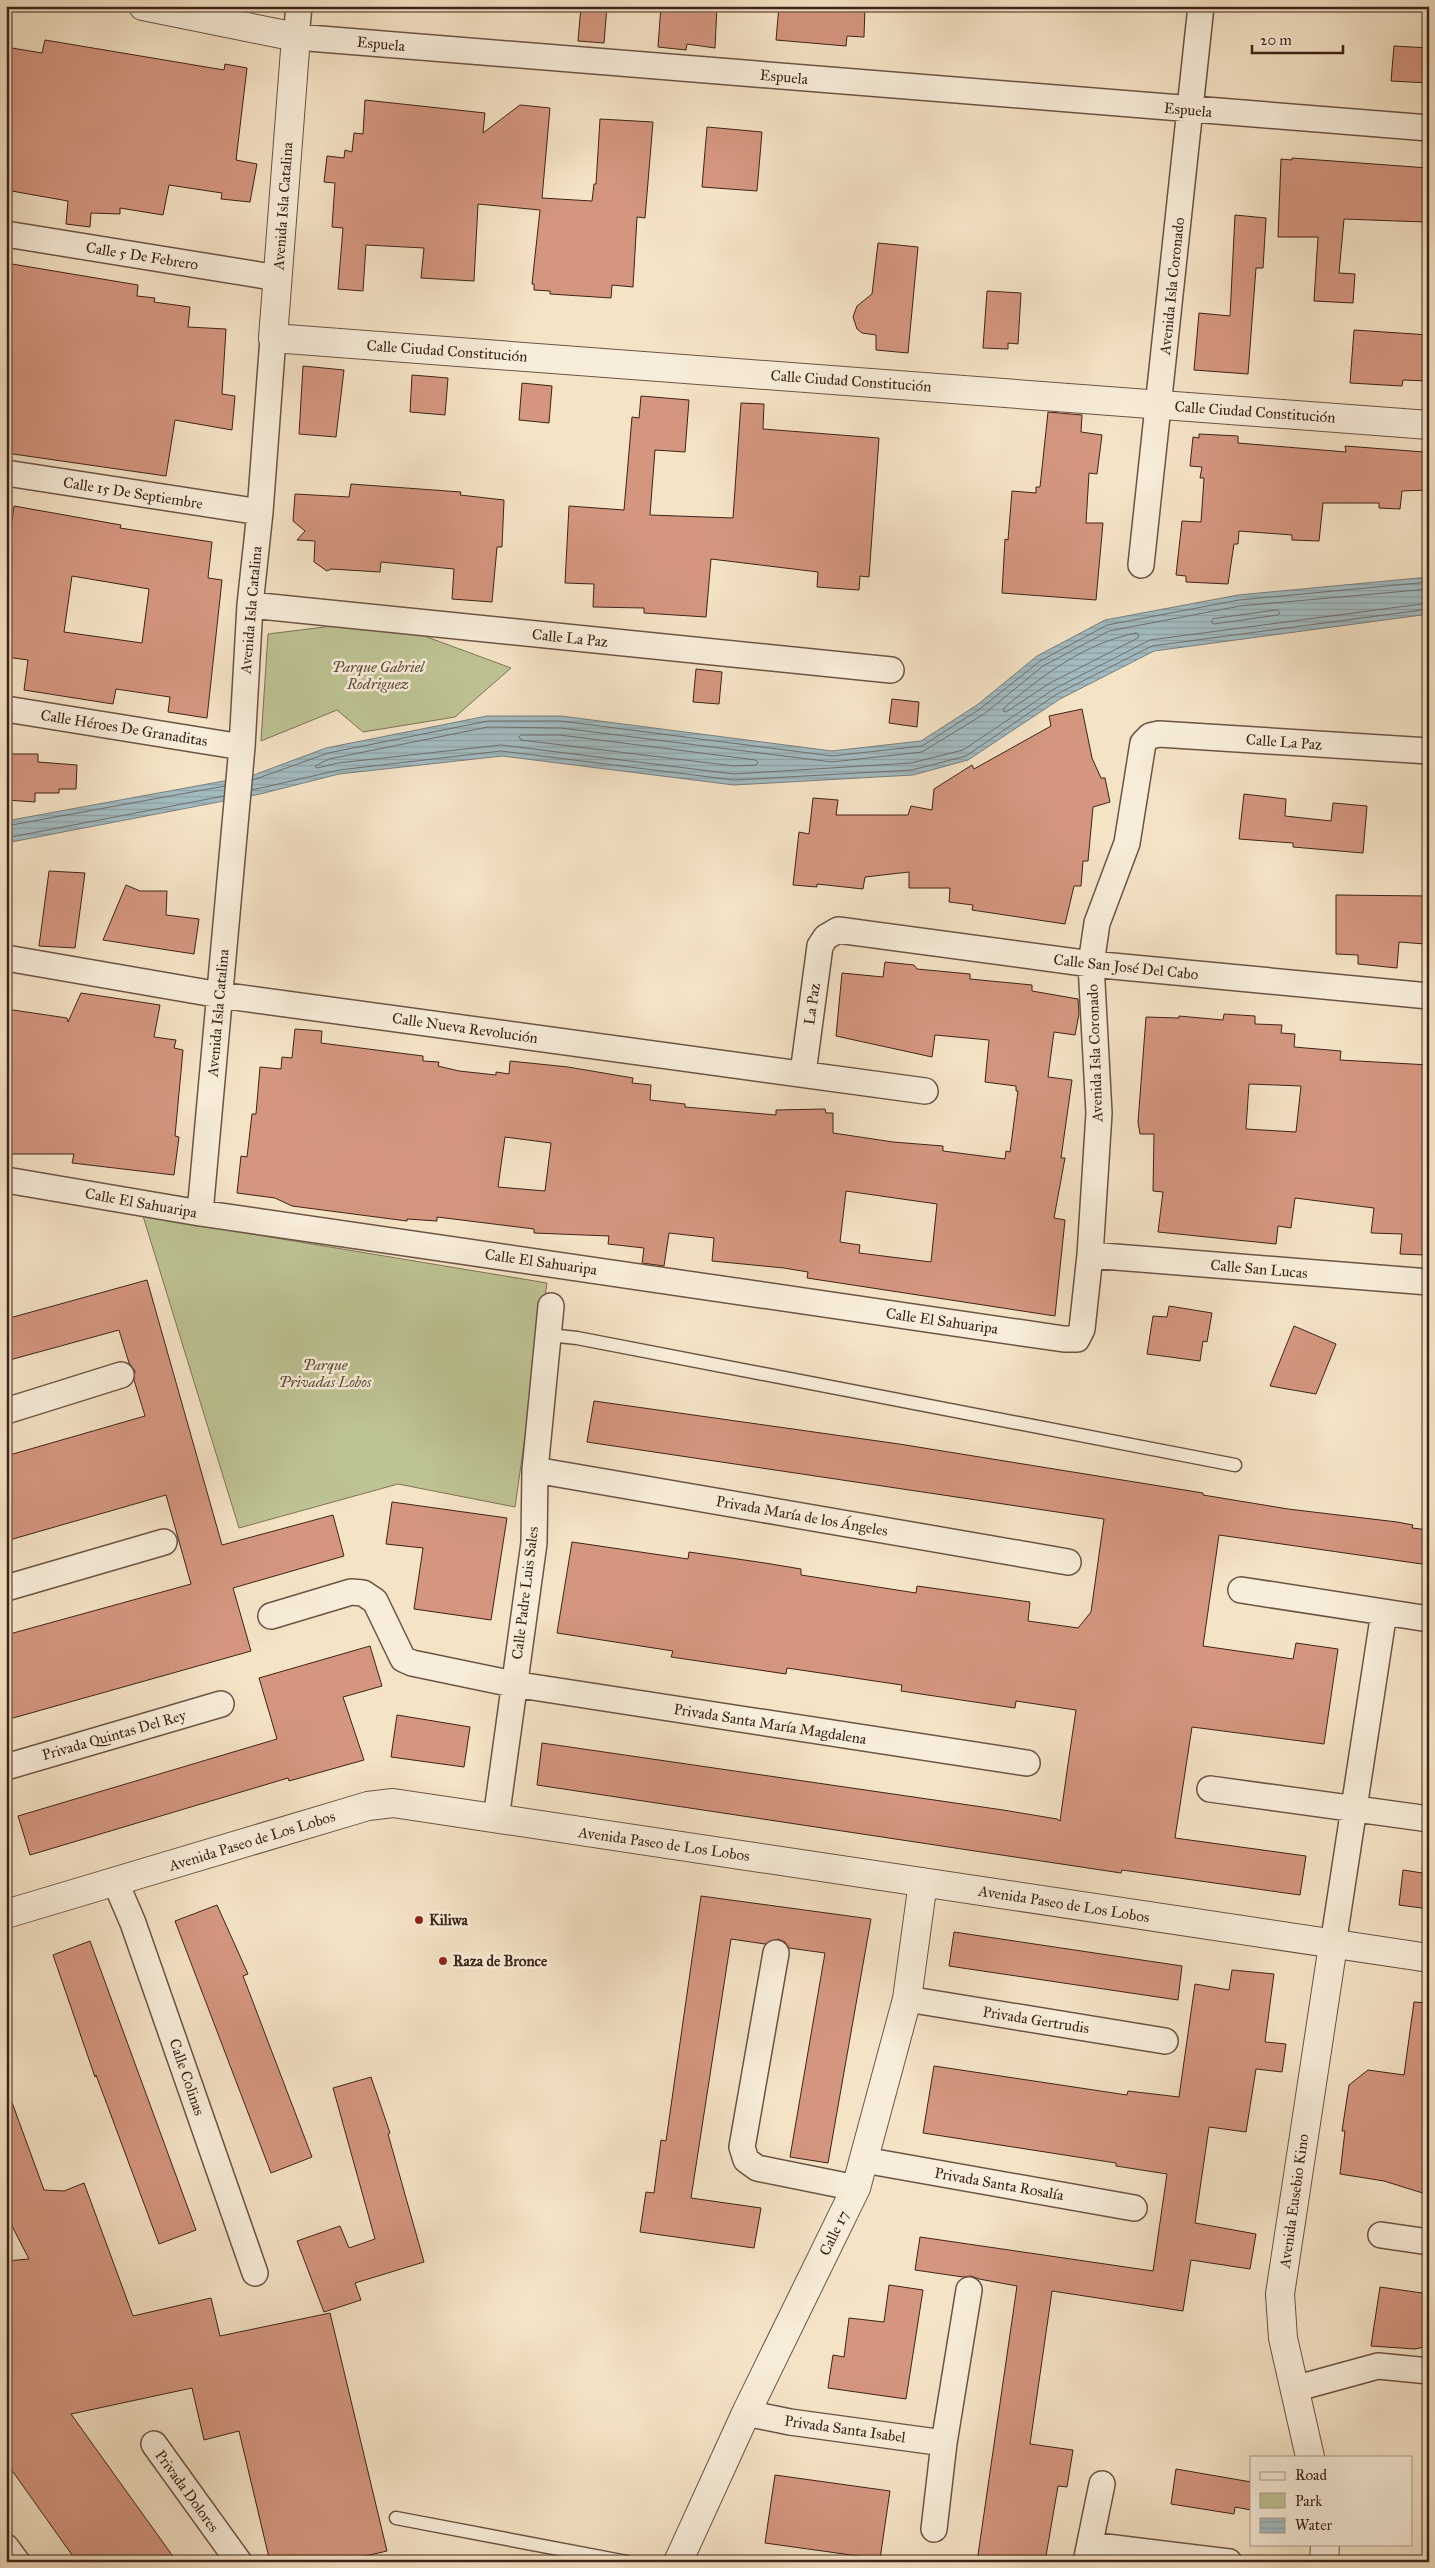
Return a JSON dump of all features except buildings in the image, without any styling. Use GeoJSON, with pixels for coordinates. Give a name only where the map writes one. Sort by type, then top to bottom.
{"type":"FeatureCollection","features":[{"type":"Feature","properties":{"kind":"street","name":"Espuela"},"geometry":{"type":"LineString","coordinates":[[142,6],[296,37],[1429,128]]}},
{"type":"Feature","properties":{"kind":"street","name":"Avenida Isla Catalina"},"geometry":{"type":"LineString","coordinates":[[200,1213],[235,831],[250,605],[260,512],[299,6]]}},
{"type":"Feature","properties":{"kind":"street","name":"Avenida Isla Coronado"},"geometry":{"type":"LineString","coordinates":[[1141,565],[1201,6]]}},
{"type":"Feature","properties":{"kind":"street","name":"Calle 5 De Febrero"},"geometry":{"type":"LineString","coordinates":[[6,234],[278,278]]}},
{"type":"Feature","properties":{"kind":"street","name":"Calle Ciudad Constitución"},"geometry":{"type":"LineString","coordinates":[[273,338],[1429,424]]}},
{"type":"Feature","properties":{"kind":"street","name":"Calle 15 De Septiembre"},"geometry":{"type":"LineString","coordinates":[[6,473],[260,512]]}},
{"type":"Feature","properties":{"kind":"street","name":"Calle La Paz"},"geometry":{"type":"LineString","coordinates":[[250,605],[892,670]]}},
{"type":"Feature","properties":{"kind":"street","name":"Calle Héroes De Granaditas"},"geometry":{"type":"LineString","coordinates":[[6,709],[241,755]]}},
{"type":"Feature","properties":{"kind":"street","name":"Calle La Paz"},"geometry":{"type":"LineString","coordinates":[[1143,743],[1150,736],[1159,734],[1429,751]]}},
{"type":"Feature","properties":{"kind":"street","name":"Avenida Isla Coronado"},"geometry":{"type":"LineString","coordinates":[[1077,1339],[1082,1330],[1090,1255],[1098,1113],[1091,964],[1097,924],[1127,843],[1143,743]]}},
{"type":"Feature","properties":{"kind":"street","name":"Calle San José Del Cabo"},"geometry":{"type":"LineString","coordinates":[[826,937],[838,930],[1091,964],[1429,996]]}},
{"type":"Feature","properties":{"kind":"street","name":"La Paz"},"geometry":{"type":"LineString","coordinates":[[803,1073],[820,946],[826,937]]}},
{"type":"Feature","properties":{"kind":"street","name":"Calle Nueva Revolución"},"geometry":{"type":"LineString","coordinates":[[6,958],[220,995],[925,1091]]}},
{"type":"Feature","properties":{"kind":"street","name":"Calle El Sahuaripa"},"geometry":{"type":"LineString","coordinates":[[6,1180],[200,1213],[1064,1339],[1077,1339]]}},
{"type":"Feature","properties":{"kind":"street","name":"Calle San Lucas"},"geometry":{"type":"LineString","coordinates":[[1090,1255],[1429,1282]]}},
{"type":"Feature","properties":{"kind":"street","name":"Calle Padre Luis Sales"},"geometry":{"type":"LineString","coordinates":[[496,1819],[513,1684],[534,1543],[535,1470],[551,1306]]}},
{"type":"Feature","properties":{"kind":"street"},"geometry":{"type":"LineString","coordinates":[[6,1410],[121,1375]]}},
{"type":"Feature","properties":{"kind":"street","name":"Privada María de los Ángeles"},"geometry":{"type":"LineString","coordinates":[[535,1470],[1068,1562]]}},
{"type":"Feature","properties":{"kind":"street"},"geometry":{"type":"LineString","coordinates":[[6,1588],[164,1542]]}},
{"type":"Feature","properties":{"kind":"street"},"geometry":{"type":"LineString","coordinates":[[1241,1590],[1429,1619]]}},
{"type":"Feature","properties":{"kind":"street","name":"Privada Santa María Magdalena"},"geometry":{"type":"LineString","coordinates":[[270,1616],[351,1592],[363,1593],[375,1601],[403,1659],[412,1663],[513,1684],[1027,1763]]}},
{"type":"Feature","properties":{"kind":"street"},"geometry":{"type":"LineString","coordinates":[[1333,1944],[1384,1612]]}},
{"type":"Feature","properties":{"kind":"street","name":"Privada Quintas Del Rey"},"geometry":{"type":"LineString","coordinates":[[6,1767],[221,1704]]}},
{"type":"Feature","properties":{"kind":"street"},"geometry":{"type":"LineString","coordinates":[[1210,1788],[1429,1819]]}},
{"type":"Feature","properties":{"kind":"street","name":"Avenida Paseo de Los Lobos"},"geometry":{"type":"LineString","coordinates":[[6,1914],[368,1806],[393,1803],[1429,1958]]}},
{"type":"Feature","properties":{"kind":"street","name":"Calle Colinas"},"geometry":{"type":"LineString","coordinates":[[115,1881],[133,1923],[255,2273]]}},
{"type":"Feature","properties":{"kind":"street","name":"Calle 17"},"geometry":{"type":"LineString","coordinates":[[678,2562],[746,2413],[856,2188],[907,1999],[923,1882]]}},
{"type":"Feature","properties":{"kind":"street","name":"Avenida Eusebio Kino"},"geometry":{"type":"LineString","coordinates":[[1310,2456],[1283,2338],[1280,2294],[1333,1944]]}},
{"type":"Feature","properties":{"kind":"street"},"geometry":{"type":"LineString","coordinates":[[776,1953],[742,2147],[746,2160],[757,2168],[856,2188]]}},
{"type":"Feature","properties":{"kind":"street","name":"Privada Gertrudis"},"geometry":{"type":"LineString","coordinates":[[907,1999],[1165,2040]]}},
{"type":"Feature","properties":{"kind":"street","name":"Privada Santa Rosalía"},"geometry":{"type":"LineString","coordinates":[[864,2160],[1134,2208]]}},
{"type":"Feature","properties":{"kind":"street"},"geometry":{"type":"LineString","coordinates":[[1380,2235],[1429,2242]]}},
{"type":"Feature","properties":{"kind":"street"},"geometry":{"type":"LineString","coordinates":[[934,2529],[944,2443],[969,2290]]}},
{"type":"Feature","properties":{"kind":"street"},"geometry":{"type":"LineString","coordinates":[[1294,2389],[1378,2366],[1429,2371]]}},
{"type":"Feature","properties":{"kind":"street","name":"Privada Santa Isabel"},"geometry":{"type":"LineString","coordinates":[[746,2413],[790,2422],[944,2443]]}},
{"type":"Feature","properties":{"kind":"street","name":"Privada Dolores"},"geometry":{"type":"LineString","coordinates":[[154,2444],[239,2562]]}},
{"type":"Feature","properties":{"kind":"street"},"geometry":{"type":"LineString","coordinates":[[1102,2484],[1088,2554],[1229,2562]]}},
{"type":"Feature","properties":{"kind":"street"},"geometry":{"type":"LineString","coordinates":[[1324,2562],[1325,2546]]}},
{"type":"Feature","properties":{"kind":"street"},"geometry":{"type":"LineString","coordinates":[[6,2547],[17,2562]]}},
{"type":"Feature","properties":{"kind":"lane"},"geometry":{"type":"LineString","coordinates":[[549,1334],[1235,1465]]}},
{"type":"Feature","properties":{"kind":"lane"},"geometry":{"type":"LineString","coordinates":[[396,2518],[627,2562]]}},
{"type":"Feature","properties":{"kind":"green space","name":"Parque Gabriel Rodriguez"},"geometry":{"type":"Polygon","coordinates":[[[381,620],[511,668],[455,717],[363,732],[337,710],[261,741],[268,634],[381,620]]]}},
{"type":"Feature","properties":{"kind":"green space","name":"Parque Privadas Lobos"},"geometry":{"type":"Polygon","coordinates":[[[143,1216],[547,1283],[515,1507],[398,1484],[239,1528],[143,1216]]]}},
{"type":"Feature","properties":{"kind":"water"},"geometry":{"type":"Polygon","coordinates":[[[1429,577],[1429,614],[1154,651],[1060,699],[968,760],[913,775],[734,785],[502,756],[339,774],[260,794],[6,843],[6,821],[251,776],[326,748],[487,716],[561,716],[832,751],[921,741],[977,705],[1037,656],[1105,620],[1238,595],[1429,577]]]}},
{"type":"Feature","properties":{"kind":"place","name":"Kiliwa"},"geometry":{"type":"Point","coordinates":[419,1920]}},
{"type":"Feature","properties":{"kind":"place","name":"Raza de Bronce"},"geometry":{"type":"Point","coordinates":[443,1961]}}]}
